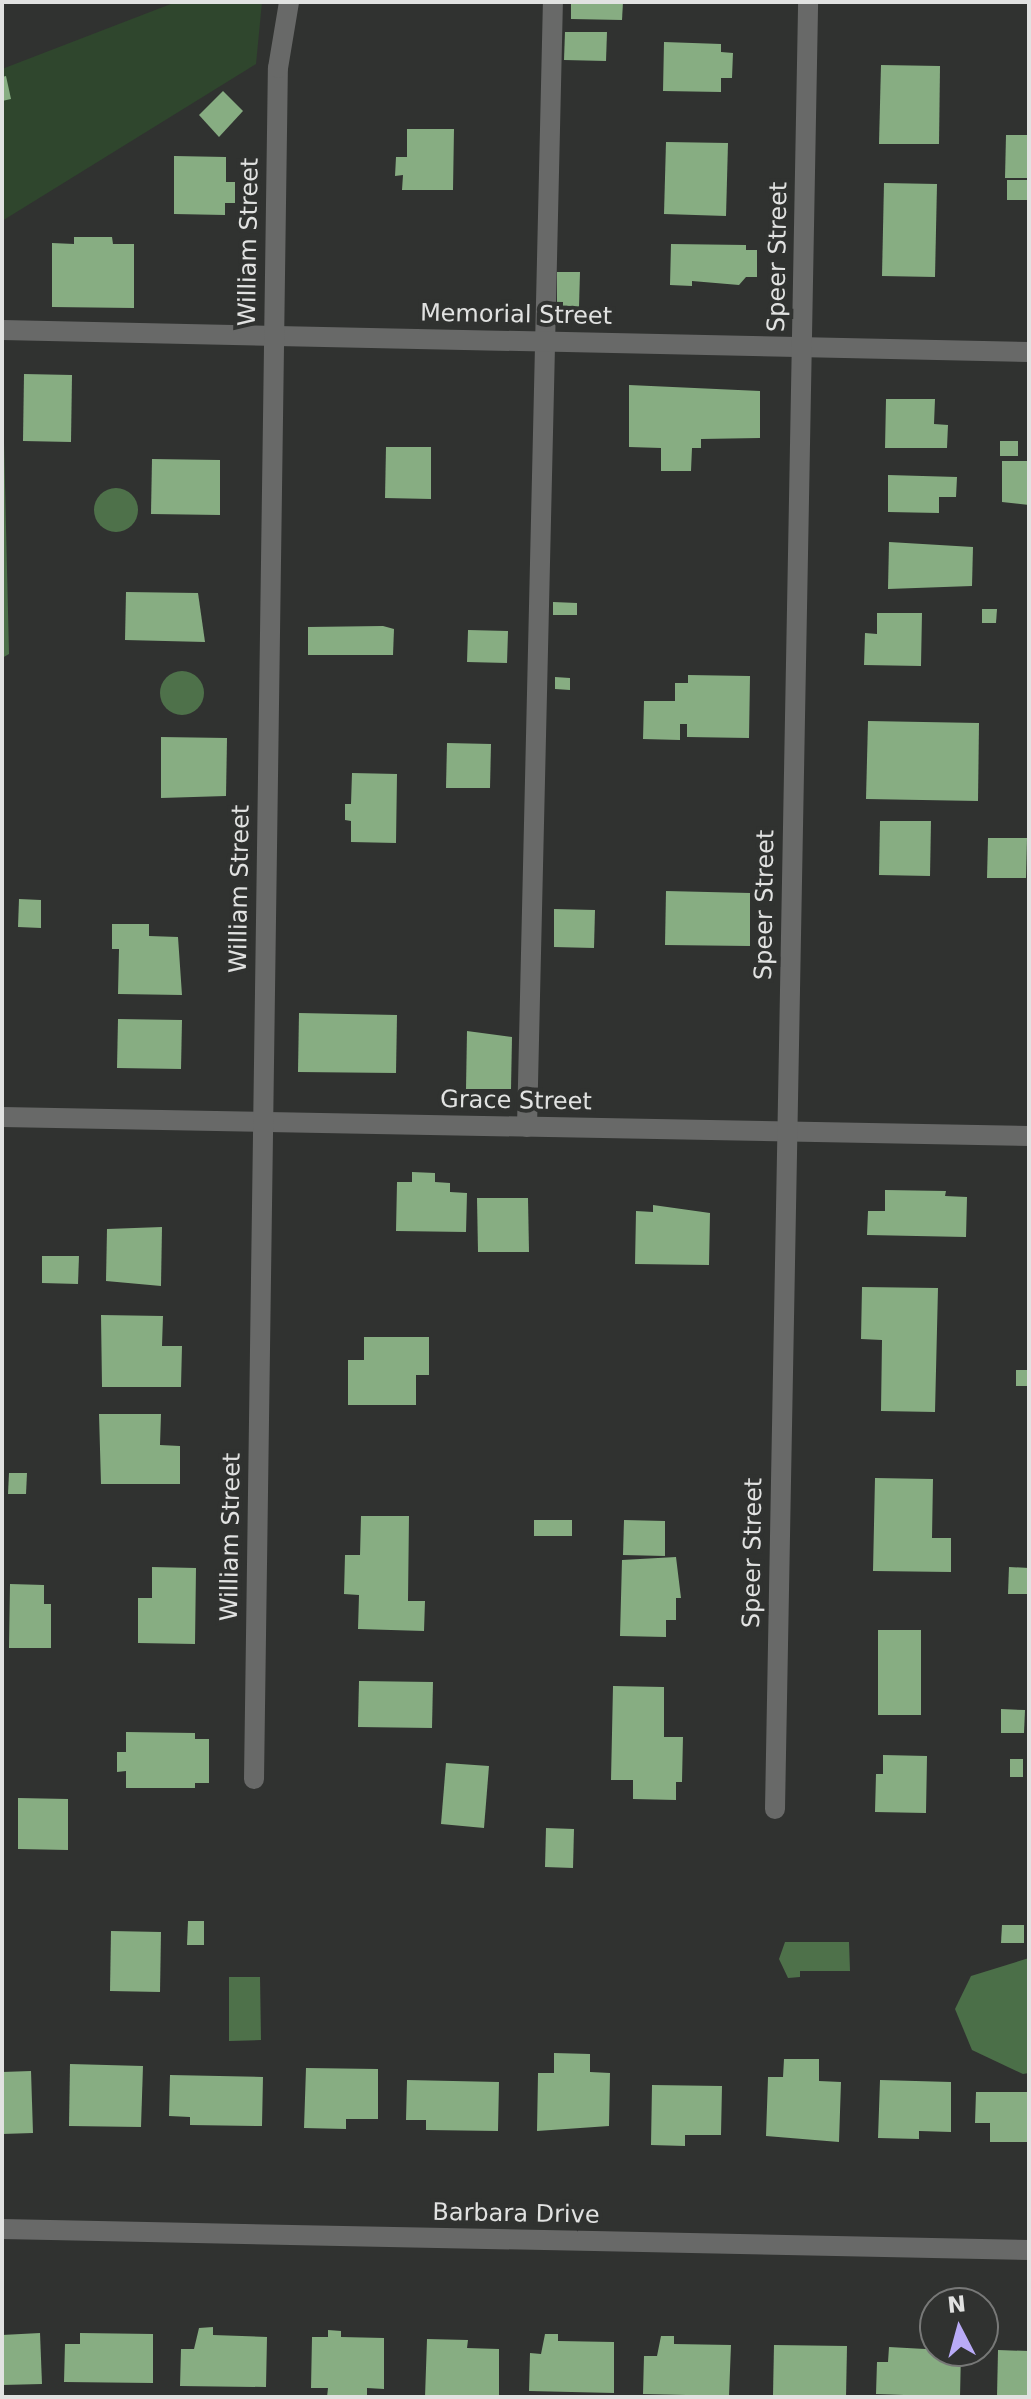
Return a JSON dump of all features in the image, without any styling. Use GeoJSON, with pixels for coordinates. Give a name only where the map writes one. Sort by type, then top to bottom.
{"type":"FeatureCollection","features":[{"type":"Feature","properties":{"kind":"street","name":"William Street"},"geometry":{"type":"LineString","coordinates":[[254,1779],[278,68],[289,2]]}},
{"type":"Feature","properties":{"kind":"street"},"geometry":{"type":"LineString","coordinates":[[527,1127],[553,2]]}},
{"type":"Feature","properties":{"kind":"street","name":"Speer Street"},"geometry":{"type":"LineString","coordinates":[[775,1809],[808,2]]}},
{"type":"Feature","properties":{"kind":"street","name":"Memorial Street"},"geometry":{"type":"LineString","coordinates":[[2,330],[1029,352]]}},
{"type":"Feature","properties":{"kind":"street","name":"Grace Street"},"geometry":{"type":"LineString","coordinates":[[2,1117],[1029,1136]]}},
{"type":"Feature","properties":{"kind":"street","name":"Barbara Drive"},"geometry":{"type":"LineString","coordinates":[[2,2229],[1029,2250]]}},
{"type":"Feature","properties":{"kind":"shaded area"},"geometry":{"type":"Polygon","coordinates":[[[176,2],[262,2],[256,64],[2,221],[2,69],[176,2]]]}},
{"type":"Feature","properties":{"kind":"shaded area"},"geometry":{"type":"Polygon","coordinates":[[[2,358],[9,654],[2,658],[2,358]]]}},
{"type":"Feature","properties":{"kind":"shaded area"},"geometry":{"type":"Polygon","coordinates":[[[116,488],[132,494],[138,510],[132,526],[116,532],[100,526],[94,510],[100,494],[116,488]]]}},
{"type":"Feature","properties":{"kind":"shaded area"},"geometry":{"type":"Polygon","coordinates":[[[182,671],[197,678],[204,693],[197,708],[182,715],[167,708],[160,693],[167,678],[182,671]]]}},
{"type":"Feature","properties":{"kind":"shaded area"},"geometry":{"type":"Polygon","coordinates":[[[785,1942],[849,1942],[850,1971],[800,1971],[800,1977],[788,1978],[779,1959],[785,1942]]]}},
{"type":"Feature","properties":{"kind":"shaded area"},"geometry":{"type":"Polygon","coordinates":[[[1029,1958],[1029,2073],[1023,2074],[972,2050],[955,2009],[971,1976],[1029,1958]]]}},
{"type":"Feature","properties":{"kind":"shaded area"},"geometry":{"type":"Polygon","coordinates":[[[229,1977],[260,1977],[261,2040],[229,2041],[229,1977]]]}},
{"type":"Feature","properties":{"kind":"building"},"geometry":{"type":"Polygon","coordinates":[[[571,2],[623,2],[622,20],[571,19],[571,2]]]}},
{"type":"Feature","properties":{"kind":"building"},"geometry":{"type":"Polygon","coordinates":[[[565,32],[607,32],[606,61],[564,60],[565,32]]]}},
{"type":"Feature","properties":{"kind":"building"},"geometry":{"type":"Polygon","coordinates":[[[664,42],[721,44],[721,52],[733,53],[732,78],[721,78],[721,92],[663,91],[664,42]]]}},
{"type":"Feature","properties":{"kind":"building"},"geometry":{"type":"Polygon","coordinates":[[[881,65],[940,66],[939,144],[879,144],[881,65]]]}},
{"type":"Feature","properties":{"kind":"building"},"geometry":{"type":"Polygon","coordinates":[[[6,76],[11,99],[2,101],[2,77],[6,76]]]}},
{"type":"Feature","properties":{"kind":"building"},"geometry":{"type":"Polygon","coordinates":[[[223,91],[243,111],[219,137],[199,115],[223,91]]]}},
{"type":"Feature","properties":{"kind":"building"},"geometry":{"type":"Polygon","coordinates":[[[407,129],[454,129],[453,190],[402,190],[403,175],[395,176],[396,157],[407,157],[407,129]]]}},
{"type":"Feature","properties":{"kind":"building"},"geometry":{"type":"Polygon","coordinates":[[[1006,135],[1029,135],[1029,178],[1005,178],[1006,135]]]}},
{"type":"Feature","properties":{"kind":"building"},"geometry":{"type":"Polygon","coordinates":[[[666,142],[728,143],[726,216],[664,214],[666,142]]]}},
{"type":"Feature","properties":{"kind":"building"},"geometry":{"type":"Polygon","coordinates":[[[174,156],[226,157],[226,182],[235,182],[235,203],[225,203],[225,215],[174,214],[174,156]]]}},
{"type":"Feature","properties":{"kind":"building"},"geometry":{"type":"Polygon","coordinates":[[[1007,180],[1029,180],[1029,200],[1007,200],[1007,180]]]}},
{"type":"Feature","properties":{"kind":"building"},"geometry":{"type":"Polygon","coordinates":[[[884,183],[937,184],[935,277],[882,276],[884,183]]]}},
{"type":"Feature","properties":{"kind":"building"},"geometry":{"type":"Polygon","coordinates":[[[74,237],[112,237],[113,244],[134,244],[134,308],[52,307],[52,243],[74,244],[74,237]]]}},
{"type":"Feature","properties":{"kind":"building"},"geometry":{"type":"Polygon","coordinates":[[[671,244],[746,245],[746,250],[757,250],[757,277],[746,277],[739,285],[692,281],[692,286],[670,285],[671,244]]]}},
{"type":"Feature","properties":{"kind":"building"},"geometry":{"type":"Polygon","coordinates":[[[557,272],[580,272],[579,307],[557,306],[557,272]]]}},
{"type":"Feature","properties":{"kind":"building"},"geometry":{"type":"Polygon","coordinates":[[[24,374],[72,375],[71,442],[23,441],[24,374]]]}},
{"type":"Feature","properties":{"kind":"building"},"geometry":{"type":"Polygon","coordinates":[[[629,385],[760,391],[760,438],[701,439],[701,448],[692,448],[691,471],[661,471],[661,448],[629,447],[629,385]]]}},
{"type":"Feature","properties":{"kind":"building"},"geometry":{"type":"Polygon","coordinates":[[[886,399],[935,399],[934,424],[948,425],[947,448],[885,448],[886,399]]]}},
{"type":"Feature","properties":{"kind":"building"},"geometry":{"type":"Polygon","coordinates":[[[1000,441],[1018,441],[1018,456],[1000,456],[1000,441]]]}},
{"type":"Feature","properties":{"kind":"building"},"geometry":{"type":"Polygon","coordinates":[[[386,447],[431,447],[431,499],[385,498],[386,447]]]}},
{"type":"Feature","properties":{"kind":"building"},"geometry":{"type":"Polygon","coordinates":[[[152,459],[220,460],[220,515],[151,514],[152,459]]]}},
{"type":"Feature","properties":{"kind":"building"},"geometry":{"type":"Polygon","coordinates":[[[1002,461],[1029,461],[1029,505],[1002,502],[1002,461]]]}},
{"type":"Feature","properties":{"kind":"building"},"geometry":{"type":"Polygon","coordinates":[[[888,475],[957,477],[956,497],[939,497],[939,513],[888,512],[888,475]]]}},
{"type":"Feature","properties":{"kind":"building"},"geometry":{"type":"Polygon","coordinates":[[[889,542],[973,547],[972,586],[888,589],[889,542]]]}},
{"type":"Feature","properties":{"kind":"building"},"geometry":{"type":"Polygon","coordinates":[[[126,592],[198,593],[205,642],[125,640],[126,592]]]}},
{"type":"Feature","properties":{"kind":"building"},"geometry":{"type":"Polygon","coordinates":[[[553,602],[577,603],[577,615],[553,615],[553,602]]]}},
{"type":"Feature","properties":{"kind":"building"},"geometry":{"type":"Polygon","coordinates":[[[982,609],[997,609],[996,623],[982,623],[982,609]]]}},
{"type":"Feature","properties":{"kind":"building"},"geometry":{"type":"Polygon","coordinates":[[[877,613],[922,613],[921,666],[864,665],[865,633],[877,634],[877,613]]]}},
{"type":"Feature","properties":{"kind":"building"},"geometry":{"type":"Polygon","coordinates":[[[383,626],[394,629],[393,655],[308,655],[308,627],[383,626]]]}},
{"type":"Feature","properties":{"kind":"building"},"geometry":{"type":"Polygon","coordinates":[[[468,630],[508,631],[507,663],[467,662],[468,630]]]}},
{"type":"Feature","properties":{"kind":"building"},"geometry":{"type":"Polygon","coordinates":[[[688,675],[750,676],[749,738],[687,737],[687,724],[680,724],[680,740],[643,739],[644,701],[675,701],[675,683],[688,683],[688,675]]]}},
{"type":"Feature","properties":{"kind":"building"},"geometry":{"type":"Polygon","coordinates":[[[555,677],[570,678],[570,690],[555,689],[555,677]]]}},
{"type":"Feature","properties":{"kind":"building"},"geometry":{"type":"Polygon","coordinates":[[[868,721],[979,723],[978,801],[866,799],[868,721]]]}},
{"type":"Feature","properties":{"kind":"building"},"geometry":{"type":"Polygon","coordinates":[[[161,737],[227,738],[226,796],[161,798],[161,737]]]}},
{"type":"Feature","properties":{"kind":"building"},"geometry":{"type":"Polygon","coordinates":[[[447,743],[491,744],[490,788],[446,788],[447,743]]]}},
{"type":"Feature","properties":{"kind":"building"},"geometry":{"type":"Polygon","coordinates":[[[352,773],[397,774],[396,843],[351,842],[351,821],[345,820],[345,804],[351,804],[352,773]]]}},
{"type":"Feature","properties":{"kind":"building"},"geometry":{"type":"Polygon","coordinates":[[[880,821],[931,821],[930,876],[879,875],[880,821]]]}},
{"type":"Feature","properties":{"kind":"building"},"geometry":{"type":"Polygon","coordinates":[[[988,838],[1027,838],[1026,878],[987,878],[988,838]]]}},
{"type":"Feature","properties":{"kind":"building"},"geometry":{"type":"Polygon","coordinates":[[[666,891],[750,893],[750,946],[665,945],[666,891]]]}},
{"type":"Feature","properties":{"kind":"building"},"geometry":{"type":"Polygon","coordinates":[[[19,899],[41,900],[41,928],[18,927],[19,899]]]}},
{"type":"Feature","properties":{"kind":"building"},"geometry":{"type":"Polygon","coordinates":[[[554,909],[595,910],[594,948],[554,947],[554,909]]]}},
{"type":"Feature","properties":{"kind":"building"},"geometry":{"type":"Polygon","coordinates":[[[112,924],[149,924],[149,936],[178,937],[182,995],[118,994],[119,949],[112,949],[112,924]]]}},
{"type":"Feature","properties":{"kind":"building"},"geometry":{"type":"Polygon","coordinates":[[[299,1013],[397,1015],[396,1073],[298,1072],[299,1013]]]}},
{"type":"Feature","properties":{"kind":"building"},"geometry":{"type":"Polygon","coordinates":[[[118,1019],[182,1020],[181,1069],[117,1068],[118,1019]]]}},
{"type":"Feature","properties":{"kind":"building"},"geometry":{"type":"Polygon","coordinates":[[[467,1031],[512,1037],[511,1089],[466,1089],[467,1031]]]}},
{"type":"Feature","properties":{"kind":"building"},"geometry":{"type":"Polygon","coordinates":[[[412,1172],[435,1173],[435,1182],[450,1183],[450,1192],[467,1193],[466,1232],[396,1231],[397,1182],[412,1182],[412,1172]]]}},
{"type":"Feature","properties":{"kind":"building"},"geometry":{"type":"Polygon","coordinates":[[[885,1190],[946,1191],[945,1196],[967,1197],[966,1237],[867,1235],[868,1211],[885,1211],[885,1190]]]}},
{"type":"Feature","properties":{"kind":"building"},"geometry":{"type":"Polygon","coordinates":[[[477,1198],[528,1198],[529,1252],[478,1252],[477,1198]]]}},
{"type":"Feature","properties":{"kind":"building"},"geometry":{"type":"Polygon","coordinates":[[[653,1205],[710,1213],[709,1265],[635,1264],[636,1211],[653,1212],[653,1205]]]}},
{"type":"Feature","properties":{"kind":"building"},"geometry":{"type":"Polygon","coordinates":[[[162,1227],[161,1286],[106,1281],[107,1229],[162,1227]]]}},
{"type":"Feature","properties":{"kind":"building"},"geometry":{"type":"Polygon","coordinates":[[[42,1256],[79,1256],[78,1284],[42,1283],[42,1256]]]}},
{"type":"Feature","properties":{"kind":"building"},"geometry":{"type":"Polygon","coordinates":[[[862,1287],[938,1288],[935,1412],[881,1411],[882,1340],[861,1339],[862,1287]]]}},
{"type":"Feature","properties":{"kind":"building"},"geometry":{"type":"Polygon","coordinates":[[[101,1315],[163,1316],[162,1346],[182,1346],[181,1387],[102,1387],[101,1315]]]}},
{"type":"Feature","properties":{"kind":"building"},"geometry":{"type":"Polygon","coordinates":[[[364,1337],[429,1337],[429,1375],[416,1375],[416,1405],[348,1405],[348,1360],[364,1360],[364,1337]]]}},
{"type":"Feature","properties":{"kind":"building"},"geometry":{"type":"Polygon","coordinates":[[[1016,1370],[1029,1370],[1029,1386],[1016,1386],[1016,1370]]]}},
{"type":"Feature","properties":{"kind":"building"},"geometry":{"type":"Polygon","coordinates":[[[99,1414],[161,1414],[160,1445],[180,1446],[180,1484],[101,1484],[99,1414]]]}},
{"type":"Feature","properties":{"kind":"building"},"geometry":{"type":"Polygon","coordinates":[[[9,1473],[27,1473],[26,1494],[8,1494],[9,1473]]]}},
{"type":"Feature","properties":{"kind":"building"},"geometry":{"type":"Polygon","coordinates":[[[875,1478],[933,1479],[932,1538],[951,1538],[951,1572],[873,1571],[875,1478]]]}},
{"type":"Feature","properties":{"kind":"building"},"geometry":{"type":"Polygon","coordinates":[[[361,1516],[409,1516],[408,1601],[425,1601],[424,1631],[358,1629],[359,1595],[344,1594],[345,1555],[360,1555],[361,1516]]]}},
{"type":"Feature","properties":{"kind":"building"},"geometry":{"type":"Polygon","coordinates":[[[534,1520],[572,1520],[572,1536],[534,1536],[534,1520]]]}},
{"type":"Feature","properties":{"kind":"building"},"geometry":{"type":"Polygon","coordinates":[[[624,1520],[665,1521],[665,1556],[623,1555],[624,1520]]]}},
{"type":"Feature","properties":{"kind":"building"},"geometry":{"type":"Polygon","coordinates":[[[676,1557],[681,1598],[676,1598],[676,1620],[666,1620],[666,1637],[620,1636],[622,1560],[676,1557]]]}},
{"type":"Feature","properties":{"kind":"building"},"geometry":{"type":"Polygon","coordinates":[[[152,1567],[196,1568],[195,1644],[138,1643],[138,1598],[152,1598],[152,1567]]]}},
{"type":"Feature","properties":{"kind":"building"},"geometry":{"type":"Polygon","coordinates":[[[1009,1567],[1029,1568],[1029,1594],[1008,1594],[1009,1567]]]}},
{"type":"Feature","properties":{"kind":"building"},"geometry":{"type":"Polygon","coordinates":[[[10,1584],[44,1585],[44,1604],[51,1604],[51,1648],[9,1648],[10,1584]]]}},
{"type":"Feature","properties":{"kind":"building"},"geometry":{"type":"Polygon","coordinates":[[[878,1630],[921,1630],[921,1715],[878,1715],[878,1630]]]}},
{"type":"Feature","properties":{"kind":"building"},"geometry":{"type":"Polygon","coordinates":[[[359,1681],[433,1682],[432,1728],[358,1727],[359,1681]]]}},
{"type":"Feature","properties":{"kind":"building"},"geometry":{"type":"Polygon","coordinates":[[[613,1686],[664,1687],[664,1737],[683,1737],[682,1782],[676,1782],[676,1800],[633,1799],[633,1780],[611,1780],[613,1686]]]}},
{"type":"Feature","properties":{"kind":"building"},"geometry":{"type":"Polygon","coordinates":[[[1001,1709],[1025,1710],[1024,1733],[1001,1733],[1001,1709]]]}},
{"type":"Feature","properties":{"kind":"building"},"geometry":{"type":"Polygon","coordinates":[[[126,1732],[195,1733],[195,1739],[209,1739],[209,1783],[195,1783],[195,1788],[126,1788],[126,1771],[117,1772],[117,1752],[126,1752],[126,1732]]]}},
{"type":"Feature","properties":{"kind":"building"},"geometry":{"type":"Polygon","coordinates":[[[883,1755],[927,1756],[926,1813],[875,1812],[876,1774],[883,1774],[883,1755]]]}},
{"type":"Feature","properties":{"kind":"building"},"geometry":{"type":"Polygon","coordinates":[[[1010,1759],[1023,1759],[1023,1777],[1010,1777],[1010,1759]]]}},
{"type":"Feature","properties":{"kind":"building"},"geometry":{"type":"Polygon","coordinates":[[[446,1763],[489,1766],[484,1828],[441,1824],[446,1763]]]}},
{"type":"Feature","properties":{"kind":"building"},"geometry":{"type":"Polygon","coordinates":[[[18,1798],[68,1799],[68,1850],[18,1849],[18,1798]]]}},
{"type":"Feature","properties":{"kind":"building"},"geometry":{"type":"Polygon","coordinates":[[[546,1828],[574,1829],[573,1868],[545,1867],[546,1828]]]}},
{"type":"Feature","properties":{"kind":"building"},"geometry":{"type":"Polygon","coordinates":[[[188,1921],[204,1921],[204,1945],[187,1945],[188,1921]]]}},
{"type":"Feature","properties":{"kind":"building"},"geometry":{"type":"Polygon","coordinates":[[[1002,1925],[1024,1925],[1024,1943],[1001,1943],[1002,1925]]]}},
{"type":"Feature","properties":{"kind":"building"},"geometry":{"type":"Polygon","coordinates":[[[111,1931],[161,1932],[160,1992],[110,1991],[111,1931]]]}},
{"type":"Feature","properties":{"kind":"building"},"geometry":{"type":"Polygon","coordinates":[[[554,2053],[590,2054],[590,2072],[610,2073],[609,2126],[537,2131],[538,2073],[554,2073],[554,2053]]]}},
{"type":"Feature","properties":{"kind":"building"},"geometry":{"type":"Polygon","coordinates":[[[784,2059],[819,2059],[819,2081],[841,2082],[839,2142],[766,2136],[768,2077],[783,2077],[784,2059]]]}},
{"type":"Feature","properties":{"kind":"building"},"geometry":{"type":"Polygon","coordinates":[[[70,2064],[143,2066],[141,2127],[69,2126],[70,2064]]]}},
{"type":"Feature","properties":{"kind":"building"},"geometry":{"type":"Polygon","coordinates":[[[306,2068],[378,2069],[378,2119],[346,2119],[346,2129],[304,2128],[306,2068]]]}},
{"type":"Feature","properties":{"kind":"building"},"geometry":{"type":"Polygon","coordinates":[[[31,2071],[33,2133],[2,2134],[2,2072],[31,2071]]]}},
{"type":"Feature","properties":{"kind":"building"},"geometry":{"type":"Polygon","coordinates":[[[170,2075],[263,2077],[262,2126],[190,2125],[190,2117],[169,2116],[170,2075]]]}},
{"type":"Feature","properties":{"kind":"building"},"geometry":{"type":"Polygon","coordinates":[[[407,2080],[499,2082],[498,2131],[426,2130],[426,2120],[406,2120],[407,2080]]]}},
{"type":"Feature","properties":{"kind":"building"},"geometry":{"type":"Polygon","coordinates":[[[880,2080],[951,2082],[951,2132],[919,2131],[919,2139],[878,2138],[880,2080]]]}},
{"type":"Feature","properties":{"kind":"building"},"geometry":{"type":"Polygon","coordinates":[[[652,2085],[722,2086],[721,2135],[685,2135],[685,2146],[651,2145],[652,2085]]]}},
{"type":"Feature","properties":{"kind":"building"},"geometry":{"type":"Polygon","coordinates":[[[976,2092],[1029,2092],[1029,2142],[990,2142],[990,2123],[975,2123],[976,2092]]]}},
{"type":"Feature","properties":{"kind":"building"},"geometry":{"type":"Polygon","coordinates":[[[213,2327],[213,2335],[267,2337],[266,2387],[180,2386],[181,2349],[194,2349],[199,2328],[213,2327]]]}},
{"type":"Feature","properties":{"kind":"building"},"geometry":{"type":"Polygon","coordinates":[[[328,2330],[341,2331],[341,2337],[384,2338],[384,2389],[367,2388],[367,2397],[327,2397],[328,2388],[311,2388],[312,2337],[328,2337],[328,2330]]]}},
{"type":"Feature","properties":{"kind":"building"},"geometry":{"type":"Polygon","coordinates":[[[40,2333],[42,2384],[2,2385],[2,2335],[40,2333]]]}},
{"type":"Feature","properties":{"kind":"building"},"geometry":{"type":"Polygon","coordinates":[[[80,2333],[153,2334],[153,2383],[64,2382],[65,2344],[80,2344],[80,2333]]]}},
{"type":"Feature","properties":{"kind":"building"},"geometry":{"type":"Polygon","coordinates":[[[545,2334],[558,2334],[558,2341],[614,2342],[614,2393],[529,2391],[530,2353],[541,2354],[545,2334]]]}},
{"type":"Feature","properties":{"kind":"building"},"geometry":{"type":"Polygon","coordinates":[[[661,2336],[674,2336],[674,2344],[731,2345],[729,2396],[643,2394],[644,2356],[657,2356],[661,2336]]]}},
{"type":"Feature","properties":{"kind":"building"},"geometry":{"type":"Polygon","coordinates":[[[427,2339],[468,2340],[467,2348],[499,2349],[499,2397],[425,2397],[427,2339]]]}},
{"type":"Feature","properties":{"kind":"building"},"geometry":{"type":"Polygon","coordinates":[[[774,2345],[847,2346],[846,2397],[773,2395],[774,2345]]]}},
{"type":"Feature","properties":{"kind":"building"},"geometry":{"type":"Polygon","coordinates":[[[889,2347],[919,2349],[919,2367],[961,2367],[960,2397],[876,2394],[877,2362],[888,2362],[889,2347]]]}},
{"type":"Feature","properties":{"kind":"building"},"geometry":{"type":"Polygon","coordinates":[[[999,2350],[1029,2351],[1029,2397],[997,2397],[999,2350]]]}}]}
